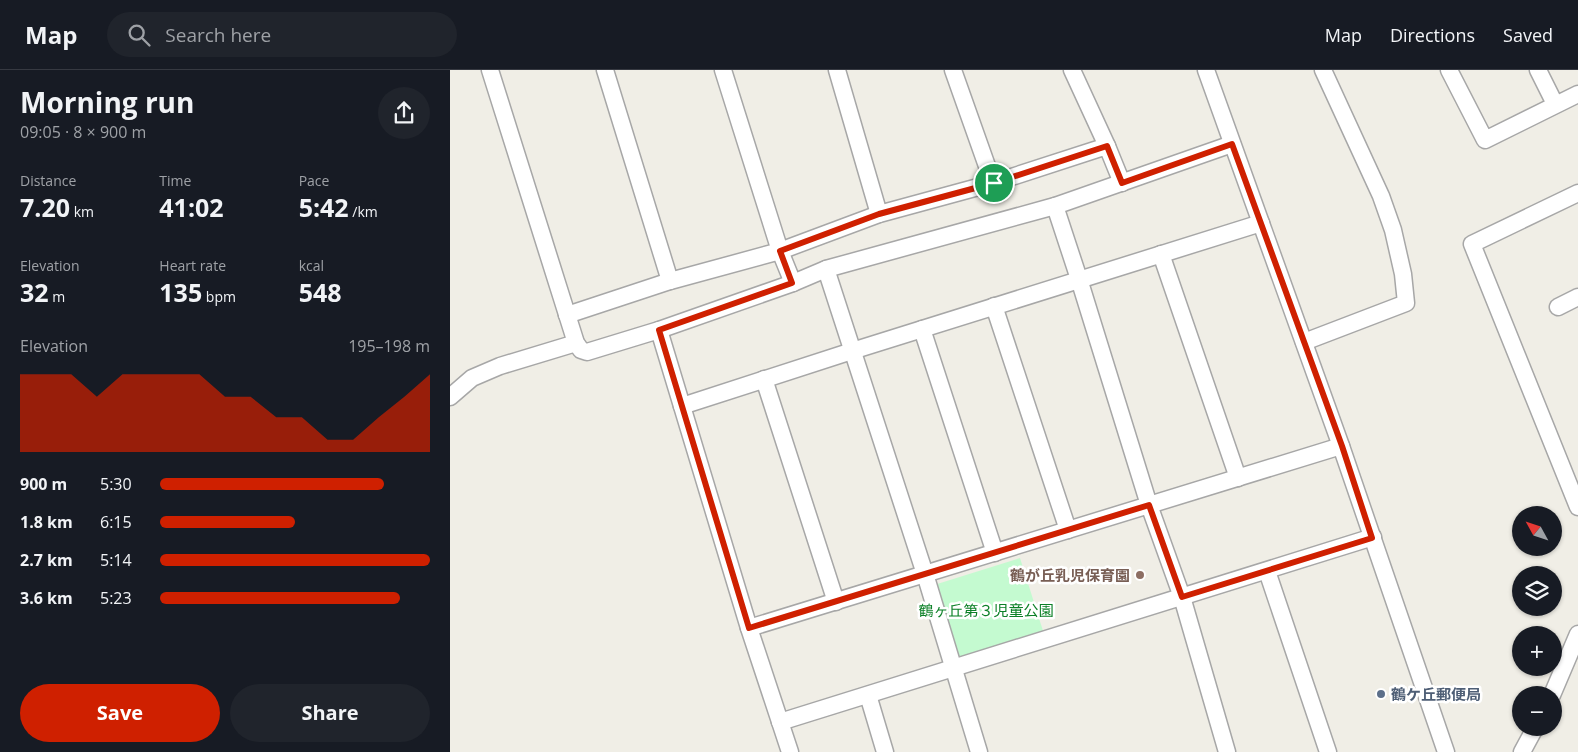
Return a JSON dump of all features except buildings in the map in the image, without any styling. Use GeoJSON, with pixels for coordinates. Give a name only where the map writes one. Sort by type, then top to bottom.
{"type":"FeatureCollection","features":[{"type":"Feature","properties":{"kind":"street"},"geometry":{"type":"LineString","coordinates":[[490,70],[576,343],[581,350],[587,352],[659,330],[826,269],[1055,206],[1232,144]]}},
{"type":"Feature","properties":{"kind":"street"},"geometry":{"type":"LineString","coordinates":[[605,70],[670,281]]}},
{"type":"Feature","properties":{"kind":"street"},"geometry":{"type":"LineString","coordinates":[[723,70],[780,251],[792,283]]}},
{"type":"Feature","properties":{"kind":"street"},"geometry":{"type":"LineString","coordinates":[[837,70],[879,214]]}},
{"type":"Feature","properties":{"kind":"street"},"geometry":{"type":"LineString","coordinates":[[953,70],[994,183]]}},
{"type":"Feature","properties":{"kind":"street"},"geometry":{"type":"LineString","coordinates":[[1072,70],[1122,183]]}},
{"type":"Feature","properties":{"kind":"street"},"geometry":{"type":"LineString","coordinates":[[1206,70],[1342,446],[1446,752]]}},
{"type":"Feature","properties":{"kind":"street"},"geometry":{"type":"LineString","coordinates":[[1304,342],[1406,303],[1403,274],[1393,230],[1384,204],[1324,70]]}},
{"type":"Feature","properties":{"kind":"street"},"geometry":{"type":"LineString","coordinates":[[1449,70],[1485,140],[1578,94]]}},
{"type":"Feature","properties":{"kind":"street"},"geometry":{"type":"LineString","coordinates":[[1538,70],[1555,104]]}},
{"type":"Feature","properties":{"kind":"street"},"geometry":{"type":"LineString","coordinates":[[567,315],[670,281],[780,251],[879,214],[994,183],[1107,146]]}},
{"type":"Feature","properties":{"kind":"street"},"geometry":{"type":"LineString","coordinates":[[1578,194],[1472,244],[1578,508]]}},
{"type":"Feature","properties":{"kind":"street"},"geometry":{"type":"LineString","coordinates":[[1055,206],[1080,279],[1149,505],[1182,597],[1228,752]]}},
{"type":"Feature","properties":{"kind":"street"},"geometry":{"type":"LineString","coordinates":[[682,406],[1261,223]]}},
{"type":"Feature","properties":{"kind":"street"},"geometry":{"type":"LineString","coordinates":[[1161,254],[1238,478]]}},
{"type":"Feature","properties":{"kind":"street"},"geometry":{"type":"LineString","coordinates":[[826,269],[925,574],[979,752]]}},
{"type":"Feature","properties":{"kind":"street"},"geometry":{"type":"LineString","coordinates":[[1558,307],[1578,297]]}},
{"type":"Feature","properties":{"kind":"street"},"geometry":{"type":"LineString","coordinates":[[994,306],[1068,530]]}},
{"type":"Feature","properties":{"kind":"street"},"geometry":{"type":"LineString","coordinates":[[922,329],[995,553]]}},
{"type":"Feature","properties":{"kind":"street"},"geometry":{"type":"LineString","coordinates":[[659,330],[749,628],[790,752]]}},
{"type":"Feature","properties":{"kind":"street"},"geometry":{"type":"LineString","coordinates":[[450,397],[472,378],[500,366],[576,343]]}},
{"type":"Feature","properties":{"kind":"street"},"geometry":{"type":"LineString","coordinates":[[764,379],[836,602]]}},
{"type":"Feature","properties":{"kind":"street"},"geometry":{"type":"LineString","coordinates":[[749,628],[1342,446]]}},
{"type":"Feature","properties":{"kind":"street"},"geometry":{"type":"LineString","coordinates":[[780,722],[1372,538]]}},
{"type":"Feature","properties":{"kind":"street"},"geometry":{"type":"LineString","coordinates":[[1267,570],[1328,752]]}},
{"type":"Feature","properties":{"kind":"street"},"geometry":{"type":"LineString","coordinates":[[1556,686],[1578,634]]}},
{"type":"Feature","properties":{"kind":"street"},"geometry":{"type":"LineString","coordinates":[[868,695],[885,752]]}},
{"type":"Feature","properties":{"kind":"street"},"geometry":{"type":"LineString","coordinates":[[1522,752],[1531,736]]}},
{"type":"Feature","properties":{"kind":"green space","name":"鶴ヶ丘第３児童公園"},"geometry":{"type":"Polygon","coordinates":[[[1020,558],[1044,634],[958,661],[934,585],[1020,558]]]}},
{"type":"Feature","properties":{"kind":"place","name":"鶴が丘乳児保育園"},"geometry":{"type":"Point","coordinates":[1140,575]}},
{"type":"Feature","properties":{"kind":"place","name":"鶴ケ丘郵便局"},"geometry":{"type":"Point","coordinates":[1381,694]}},
{"type":"Feature","properties":{"kind":"route"},"geometry":{"type":"LineString","coordinates":[[1232,144],[1342,446],[1372,538],[1182,597],[1149,505],[749,628],[659,330],[792,283],[780,251],[879,214],[994,183],[1107,146],[1122,183],[1232,144]]}}]}
